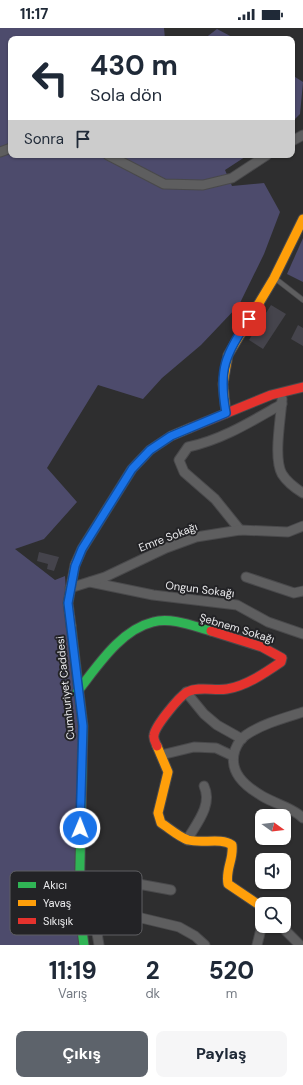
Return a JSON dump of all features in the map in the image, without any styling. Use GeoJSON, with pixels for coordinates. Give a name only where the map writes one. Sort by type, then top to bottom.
{"type":"FeatureCollection","features":[{"type":"Feature","properties":{"kind":"street"},"geometry":{"type":"LineString","coordinates":[[114,158],[164,184],[203,185],[232,178],[262,158]]}},
{"type":"Feature","properties":{"kind":"street"},"geometry":{"type":"LineString","coordinates":[[226,413],[222,386],[224,364],[274,278],[303,219]]}},
{"type":"Feature","properties":{"kind":"street","name":"Cumhuriyet Caddesi"},"geometry":{"type":"LineString","coordinates":[[79,871],[83,726],[77,692],[68,603],[75,566],[82,549],[132,469],[150,450],[171,436],[226,413],[282,392],[303,387]]}},
{"type":"Feature","properties":{"kind":"street"},"geometry":{"type":"LineString","coordinates":[[282,392],[278,459],[282,473],[293,486],[303,493]]}},
{"type":"Feature","properties":{"kind":"street"},"geometry":{"type":"LineString","coordinates":[[240,530],[215,499],[184,472],[180,460],[188,447],[200,445],[237,429],[282,404]]}},
{"type":"Feature","properties":{"kind":"street","name":"Emre Sokağı"},"geometry":{"type":"LineString","coordinates":[[70,588],[90,582],[166,548],[196,537],[240,530],[288,532],[303,526]]}},
{"type":"Feature","properties":{"kind":"street"},"geometry":{"type":"LineString","coordinates":[[246,577],[294,593],[303,591]]}},
{"type":"Feature","properties":{"kind":"street","name":"Ongun Sokağı"},"geometry":{"type":"LineString","coordinates":[[90,582],[153,595],[237,605],[268,622],[303,634]]}},
{"type":"Feature","properties":{"kind":"street","name":"Şebnem Sokağı"},"geometry":{"type":"LineString","coordinates":[[77,692],[122,639],[136,629],[154,621],[166,620],[228,637],[275,652],[282,658],[281,662],[274,668],[235,687],[224,689],[191,689],[186,692]]}},
{"type":"Feature","properties":{"kind":"street"},"geometry":{"type":"LineString","coordinates":[[242,739],[217,725],[204,714],[186,692],[170,709],[154,733],[154,740],[168,772],[158,813],[161,823],[187,840],[200,842],[226,842],[232,845],[234,852],[226,878],[228,884],[255,902]]}},
{"type":"Feature","properties":{"kind":"street"},"geometry":{"type":"LineString","coordinates":[[302,816],[263,796],[243,782],[234,770],[233,756],[236,747],[245,736],[278,720],[303,712]]}},
{"type":"Feature","properties":{"kind":"street"},"geometry":{"type":"LineString","coordinates":[[161,755],[194,748],[216,748],[233,756]]}},
{"type":"Feature","properties":{"kind":"street"},"geometry":{"type":"LineString","coordinates":[[187,840],[204,811],[207,793],[204,786]]}},
{"type":"Feature","properties":{"kind":"street"},"geometry":{"type":"LineString","coordinates":[[142,885],[171,890]]}},
{"type":"Feature","properties":{"kind":"street"},"geometry":{"type":"LineString","coordinates":[[142,918],[179,927],[195,936],[204,945]]}},
{"type":"Feature","properties":{"kind":"street"},"geometry":{"type":"LineString","coordinates":[[257,945],[260,933]]}},
{"type":"Feature","properties":{"kind":"street"},"geometry":{"type":"LineString","coordinates":[[288,933],[300,945]]}},
{"type":"Feature","properties":{"kind":"street","name":"Cumhuriyet Caddesi"},"geometry":{"type":"LineString","coordinates":[[83,935],[84,945]]}},
{"type":"Feature","properties":{"kind":"street"},"geometry":{"type":"LineString","coordinates":[[97,935],[99,945]]}},
{"type":"Feature","properties":{"kind":"lane"},"geometry":{"type":"LineString","coordinates":[[274,278],[303,300]]}},
{"type":"Feature","properties":{"kind":"shaded area"},"geometry":{"type":"Polygon","coordinates":[[[0,28],[164,28],[165,36],[8,36],[8,158],[243,158],[225,170],[232,186],[264,183],[280,212],[264,254],[239,305],[201,345],[162,378],[143,399],[98,385],[47,468],[77,502],[44,539],[15,549],[55,580],[65,576],[71,666],[79,730],[79,871],[10,871],[10,935],[79,935],[79,945],[0,945],[0,28]]]}},
{"type":"Feature","properties":{"kind":"shaded area"},"geometry":{"type":"Polygon","coordinates":[[[217,29],[230,36],[208,36],[217,29]]]}},
{"type":"Feature","properties":{"kind":"shaded area"},"geometry":{"type":"Polygon","coordinates":[[[295,77],[303,82],[300,114],[295,119],[295,77]]]}},
{"type":"Feature","properties":{"kind":"shaded area"},"geometry":{"type":"Polygon","coordinates":[[[303,238],[303,282],[287,274],[303,238]]]}},
{"type":"Feature","properties":{"kind":"building"},"geometry":{"type":"Polygon","coordinates":[[[271,305],[286,314],[263,349],[249,340],[271,305]]]}},
{"type":"Feature","properties":{"kind":"building"},"geometry":{"type":"Polygon","coordinates":[[[298,325],[303,328],[303,346],[291,339],[298,325]]]}},
{"type":"Feature","properties":{"kind":"building"},"geometry":{"type":"Polygon","coordinates":[[[39,552],[59,557],[54,571],[47,569],[48,564],[37,561],[39,552]]]}},
{"type":"Feature","properties":{"kind":"traffic: fast"},"geometry":{"type":"LineString","coordinates":[[77,692],[110,651],[120,641],[141,626],[153,622],[175,621],[211,631]]}},
{"type":"Feature","properties":{"kind":"traffic: fast"},"geometry":{"type":"LineString","coordinates":[[71,626],[83,726],[80,871]]}},
{"type":"Feature","properties":{"kind":"traffic: fast"},"geometry":{"type":"LineString","coordinates":[[83,935],[84,945]]}},
{"type":"Feature","properties":{"kind":"traffic: slow"},"geometry":{"type":"LineString","coordinates":[[226,413],[223,384],[228,355],[274,278],[303,219]]}},
{"type":"Feature","properties":{"kind":"traffic: slow"},"geometry":{"type":"LineString","coordinates":[[71,626],[68,603],[75,565],[82,549],[132,469],[150,450],[171,436],[190,428]]}},
{"type":"Feature","properties":{"kind":"traffic: slow"},"geometry":{"type":"LineString","coordinates":[[157,746],[168,772],[158,813],[161,823],[188,840],[222,841],[232,845],[232,855],[227,879],[228,884],[255,902]]}},
{"type":"Feature","properties":{"kind":"traffic: jam"},"geometry":{"type":"LineString","coordinates":[[190,428],[271,395],[303,387]]}},
{"type":"Feature","properties":{"kind":"traffic: jam"},"geometry":{"type":"LineString","coordinates":[[157,746],[154,736],[158,725],[173,705],[187,692],[196,689],[227,689],[241,685],[281,662],[282,658],[262,647],[211,631]]}},
{"type":"Feature","properties":{"kind":"route"},"geometry":{"type":"LineString","coordinates":[[80,828],[83,726],[77,692],[68,603],[75,566],[82,549],[132,469],[150,450],[171,436],[226,413],[222,386],[224,364],[232,345],[249,319]]}}]}
